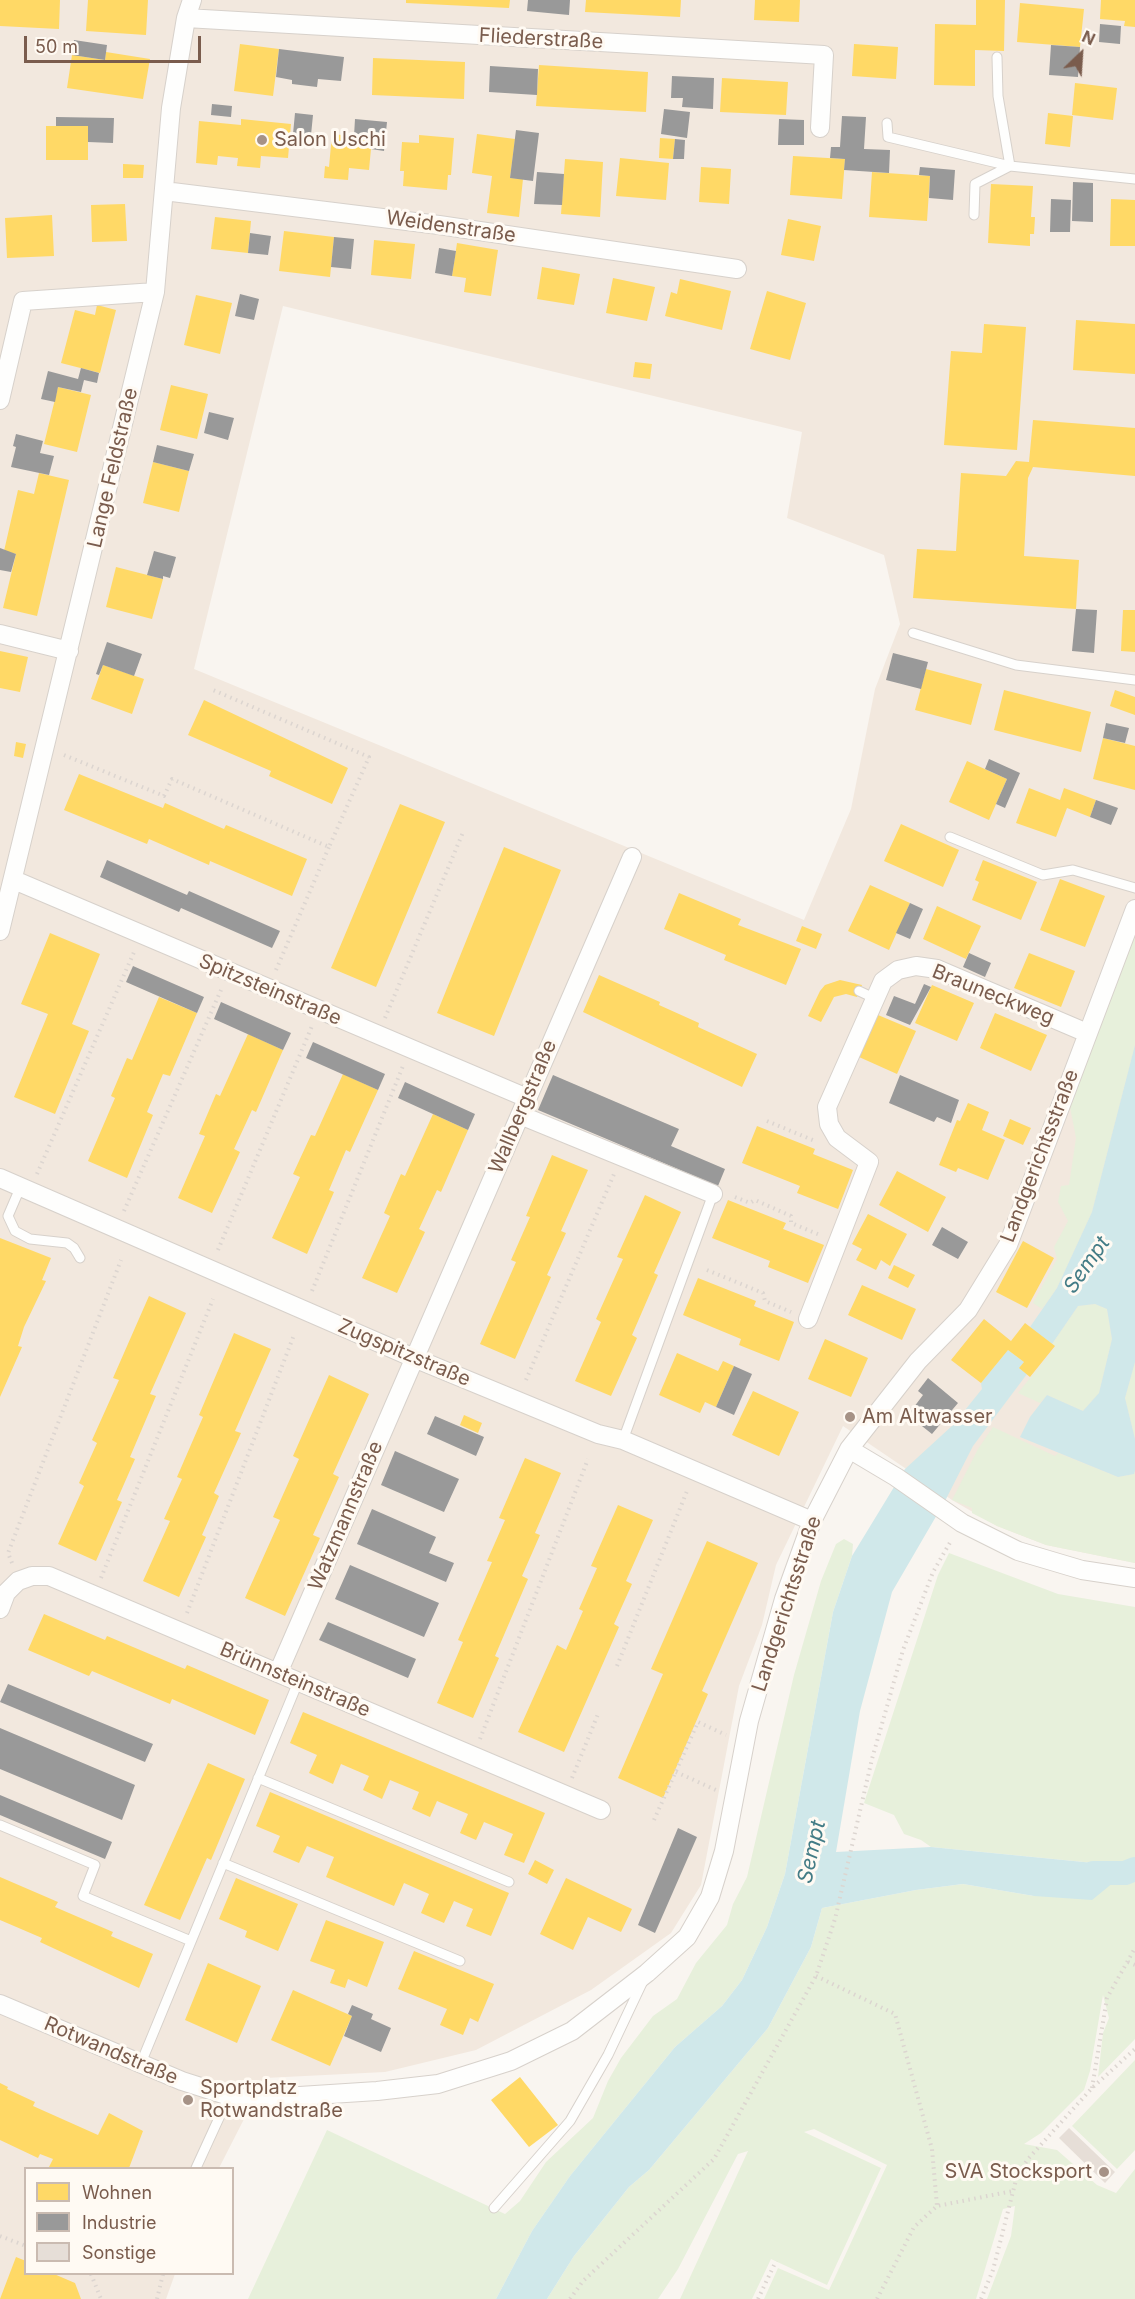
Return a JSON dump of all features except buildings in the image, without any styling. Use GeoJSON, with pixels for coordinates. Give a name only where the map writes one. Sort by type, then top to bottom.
{"type":"FeatureCollection","features":[{"type":"Feature","properties":{"kind":"street","name":"Lange Feldstraße"},"geometry":{"type":"LineString","coordinates":[[0,931],[155,292],[171,108],[186,18],[192,0]]}},
{"type":"Feature","properties":{"kind":"street","name":"Fliederstraße"},"geometry":{"type":"LineString","coordinates":[[186,18],[824,56],[820,128]]}},
{"type":"Feature","properties":{"kind":"street","name":"Weidenstraße"},"geometry":{"type":"LineString","coordinates":[[164,191],[439,225],[736,268]]}},
{"type":"Feature","properties":{"kind":"street"},"geometry":{"type":"LineString","coordinates":[[0,400],[23,301],[155,292]]}},
{"type":"Feature","properties":{"kind":"street"},"geometry":{"type":"LineString","coordinates":[[0,634],[69,651]]}},
{"type":"Feature","properties":{"kind":"street","name":"Wallbergstraße"},"geometry":{"type":"LineString","coordinates":[[414,1358],[632,857]]}},
{"type":"Feature","properties":{"kind":"street","name":"Spitzsteinstraße"},"geometry":{"type":"LineString","coordinates":[[14,880],[524,1106],[622,1157],[714,1194]]}},
{"type":"Feature","properties":{"kind":"street","name":"Landgerichtsstraße"},"geometry":{"type":"LineString","coordinates":[[438,2084],[511,2061],[572,2031],[647,1973],[687,1937],[710,1897],[724,1851],[749,1721],[784,1599],[812,1521],[849,1449],[918,1361],[968,1310],[1008,1245],[1135,909]]}},
{"type":"Feature","properties":{"kind":"street","name":"Brauneckweg"},"geometry":{"type":"LineString","coordinates":[[837,1138],[829,1124],[827,1107],[868,995],[898,970],[916,966],[937,969],[1087,1033]]}},
{"type":"Feature","properties":{"kind":"street"},"geometry":{"type":"LineString","coordinates":[[808,1319],[869,1162],[837,1138]]}},
{"type":"Feature","properties":{"kind":"street","name":"Zugspitzstraße"},"geometry":{"type":"LineString","coordinates":[[0,1178],[414,1358],[598,1434],[623,1440],[812,1521]]}},
{"type":"Feature","properties":{"kind":"street","name":"Watzmannstraße"},"geometry":{"type":"LineString","coordinates":[[278,1673],[414,1358]]}},
{"type":"Feature","properties":{"kind":"street"},"geometry":{"type":"LineString","coordinates":[[849,1449],[896,1477],[962,1524],[1018,1551],[1082,1569],[1135,1578]]}},
{"type":"Feature","properties":{"kind":"street","name":"Brünnsteinstraße"},"geometry":{"type":"LineString","coordinates":[[0,1609],[6,1593],[18,1581],[32,1576],[49,1576],[601,1810]]}},
{"type":"Feature","properties":{"kind":"street","name":"Rotwandstraße"},"geometry":{"type":"LineString","coordinates":[[0,2004],[182,2081],[229,2096],[253,2099],[377,2091],[438,2084]]}},
{"type":"Feature","properties":{"kind":"lane"},"geometry":{"type":"LineString","coordinates":[[997,57],[998,96],[1010,166]]}},
{"type":"Feature","properties":{"kind":"lane"},"geometry":{"type":"LineString","coordinates":[[887,123],[888,137],[1010,166],[1135,178]]}},
{"type":"Feature","properties":{"kind":"lane"},"geometry":{"type":"LineString","coordinates":[[974,215],[975,184],[1010,166]]}},
{"type":"Feature","properties":{"kind":"lane"},"geometry":{"type":"LineString","coordinates":[[913,633],[1016,665],[1135,680]]}},
{"type":"Feature","properties":{"kind":"lane"},"geometry":{"type":"LineString","coordinates":[[950,837],[1043,875],[1073,870],[1135,888]]}},
{"type":"Feature","properties":{"kind":"lane"},"geometry":{"type":"LineString","coordinates":[[20,1188],[8,1216],[15,1231],[30,1239],[67,1243],[74,1248],[80,1258]]}},
{"type":"Feature","properties":{"kind":"lane"},"geometry":{"type":"LineString","coordinates":[[623,1440],[714,1194]]}},
{"type":"Feature","properties":{"kind":"lane"},"geometry":{"type":"LineString","coordinates":[[141,2063],[298,1682]]}},
{"type":"Feature","properties":{"kind":"lane"},"geometry":{"type":"LineString","coordinates":[[258,1778],[509,1881]]}},
{"type":"Feature","properties":{"kind":"lane"},"geometry":{"type":"LineString","coordinates":[[0,1826],[96,1865],[83,1896],[191,1941]]}},
{"type":"Feature","properties":{"kind":"lane"},"geometry":{"type":"LineString","coordinates":[[223,1863],[460,1961]]}},
{"type":"Feature","properties":{"kind":"lane"},"geometry":{"type":"LineString","coordinates":[[494,2208],[570,2121],[608,2055],[647,1973]]}},
{"type":"Feature","properties":{"kind":"lane"},"geometry":{"type":"LineString","coordinates":[[197,2167],[229,2096]]}},
{"type":"Feature","properties":{"kind":"path"},"geometry":{"type":"LineString","coordinates":[[213,690],[369,757],[274,974]]}},
{"type":"Feature","properties":{"kind":"path"},"geometry":{"type":"LineString","coordinates":[[55,751],[164,796],[172,779],[329,847]]}},
{"type":"Feature","properties":{"kind":"path"},"geometry":{"type":"LineString","coordinates":[[384,1021],[464,830]]}},
{"type":"Feature","properties":{"kind":"path"},"geometry":{"type":"LineString","coordinates":[[37,1174],[136,945]]}},
{"type":"Feature","properties":{"kind":"path"},"geometry":{"type":"LineString","coordinates":[[123,1212],[225,983]]}},
{"type":"Feature","properties":{"kind":"path"},"geometry":{"type":"LineString","coordinates":[[218,1250],[314,1021]]}},
{"type":"Feature","properties":{"kind":"path"},"geometry":{"type":"LineString","coordinates":[[312,1291],[405,1060]]}},
{"type":"Feature","properties":{"kind":"path"},"geometry":{"type":"LineString","coordinates":[[767,1122],[815,1141],[837,1138]]}},
{"type":"Feature","properties":{"kind":"path"},"geometry":{"type":"LineString","coordinates":[[526,1380],[622,1157]]}},
{"type":"Feature","properties":{"kind":"path"},"geometry":{"type":"LineString","coordinates":[[735,1197],[750,1203],[755,1200],[791,1215],[791,1223],[838,1242]]}},
{"type":"Feature","properties":{"kind":"path"},"geometry":{"type":"LineString","coordinates":[[12,1563],[8,1553],[121,1260]]}},
{"type":"Feature","properties":{"kind":"path"},"geometry":{"type":"LineString","coordinates":[[707,1270],[763,1293],[765,1301],[808,1319]]}},
{"type":"Feature","properties":{"kind":"path"},"geometry":{"type":"LineString","coordinates":[[97,1587],[213,1299]]}},
{"type":"Feature","properties":{"kind":"path"},"geometry":{"type":"LineString","coordinates":[[183,1623],[294,1335]]}},
{"type":"Feature","properties":{"kind":"path"},"geometry":{"type":"LineString","coordinates":[[478,1745],[588,1459]]}},
{"type":"Feature","properties":{"kind":"path"},"geometry":{"type":"LineString","coordinates":[[617,1666],[687,1491]]}},
{"type":"Feature","properties":{"kind":"path"},"geometry":{"type":"LineString","coordinates":[[570,2299],[584,2281],[714,2158],[816,1976],[835,1919],[872,1759],[903,1650],[933,1572],[962,1524]]}},
{"type":"Feature","properties":{"kind":"path"},"geometry":{"type":"LineString","coordinates":[[570,1784],[598,1714]]}},
{"type":"Feature","properties":{"kind":"path"},"geometry":{"type":"LineString","coordinates":[[654,1820],[698,1722],[734,1739]]}},
{"type":"Feature","properties":{"kind":"path"},"geometry":{"type":"LineString","coordinates":[[676,1772],[724,1793]]}},
{"type":"Feature","properties":{"kind":"path"},"geometry":{"type":"LineString","coordinates":[[1092,2088],[1107,1998],[1135,1948]]}},
{"type":"Feature","properties":{"kind":"path"},"geometry":{"type":"LineString","coordinates":[[1128,1962],[1135,1965]]}},
{"type":"Feature","properties":{"kind":"path"},"geometry":{"type":"LineString","coordinates":[[816,1976],[894,2014],[932,2149],[937,2206]]}},
{"type":"Feature","properties":{"kind":"path"},"geometry":{"type":"LineString","coordinates":[[981,2299],[993,2270],[1017,2176],[1028,2159],[1092,2088],[1135,2049]]}},
{"type":"Feature","properties":{"kind":"path"},"geometry":{"type":"LineString","coordinates":[[877,2299],[914,2227],[937,2206],[1013,2192]]}},
{"type":"Feature","properties":{"kind":"path"},"geometry":{"type":"LineString","coordinates":[[0,2236],[24,2245]]}},
{"type":"Feature","properties":{"kind":"path"},"geometry":{"type":"LineString","coordinates":[[758,2299],[776,2261]]}},
{"type":"Feature","properties":{"kind":"path"},"geometry":{"type":"LineString","coordinates":[[91,2275],[101,2299]]}},
{"type":"Feature","properties":{"kind":"path"},"geometry":{"type":"LineString","coordinates":[[157,2299],[164,2275]]}},
{"type":"Feature","properties":{"kind":"shaded area"},"geometry":{"type":"Polygon","coordinates":[[[0,0],[1135,0],[1135,1563],[1046,1545],[997,1526],[952,1500],[843,1426],[776,1565],[762,1625],[739,1686],[701,1885],[671,1933],[591,1990],[476,2050],[385,2072],[265,2078],[220,2167],[24,2167],[24,2275],[175,2275],[166,2299],[0,2299],[0,0]],[[283,306],[194,669],[804,920],[851,809],[875,689],[900,624],[884,555],[787,518],[802,432],[283,306]]]}},
{"type":"Feature","properties":{"kind":"green space"},"geometry":{"type":"Polygon","coordinates":[[[1135,930],[1135,1045],[1092,1212],[1057,1288],[1042,1309],[1033,1303],[1057,1259],[1054,1247],[1068,1221],[1058,1202],[1061,1186],[1069,1185],[1076,1138],[1069,1102],[1135,930]]]}},
{"type":"Feature","properties":{"kind":"green space"},"geometry":{"type":"Polygon","coordinates":[[[1095,1304],[1107,1309],[1112,1339],[1099,1393],[1083,1411],[1047,1395],[1040,1403],[1018,1393],[1055,1347],[1052,1344],[1078,1306],[1095,1304]]]}},
{"type":"Feature","properties":{"kind":"green space"},"geometry":{"type":"Polygon","coordinates":[[[1135,1362],[1135,1439],[1125,1398],[1135,1362]]]}},
{"type":"Feature","properties":{"kind":"green space"},"geometry":{"type":"Polygon","coordinates":[[[993,1427],[1055,1456],[1058,1453],[1118,1477],[1134,1474],[1135,1471],[1135,1563],[1046,1545],[997,1526],[972,1513],[972,1508],[952,1500],[978,1449],[993,1427]]]}},
{"type":"Feature","properties":{"kind":"green space"},"geometry":{"type":"Polygon","coordinates":[[[844,1539],[853,1544],[852,1556],[833,1612],[785,1874],[767,1927],[742,1980],[722,2006],[675,2047],[570,2176],[532,2231],[496,2299],[248,2299],[327,2130],[505,2214],[520,2201],[546,2162],[593,2118],[608,2081],[621,2058],[653,2016],[677,1999],[696,1963],[727,1925],[733,1904],[747,1877],[794,1675],[821,1581],[836,1544],[844,1539]]]}},
{"type":"Feature","properties":{"kind":"green space"},"geometry":{"type":"Polygon","coordinates":[[[949,1553],[1058,1594],[1135,1607],[1135,2039],[1098,2077],[1103,2033],[1109,2018],[1103,1995],[1090,2071],[1084,2090],[1041,2133],[1024,2144],[1057,2150],[1097,2185],[1116,2193],[1135,2169],[1135,2299],[987,2299],[1011,2236],[1015,2206],[1003,2209],[976,2299],[764,2299],[778,2268],[829,2290],[887,2165],[814,2129],[804,2132],[881,2168],[827,2285],[771,2259],[752,2299],[680,2299],[748,2151],[738,2154],[678,2269],[658,2299],[547,2299],[574,2256],[629,2187],[649,2170],[768,2028],[811,1947],[822,1908],[916,1890],[963,1884],[1034,1896],[1124,1873],[1104,1864],[931,1847],[921,1840],[904,1834],[894,1815],[864,1803],[938,1575],[949,1553]]]}},
{"type":"Feature","properties":{"kind":"green space"},"geometry":{"type":"Polygon","coordinates":[[[1135,2060],[1135,2150],[1117,2169],[1072,2126],[1135,2060]]]}},
{"type":"Feature","properties":{"kind":"water","name":"Sempt"},"geometry":{"type":"Polygon","coordinates":[[[1135,1045],[1135,1362],[1125,1398],[1135,1439],[1135,1471],[1134,1474],[1118,1477],[1020,1437],[1030,1417],[1047,1395],[1083,1411],[1099,1393],[1112,1339],[1107,1309],[1095,1304],[1078,1306],[1052,1344],[1030,1327],[1057,1288],[1092,1212],[1135,1045]]]}},
{"type":"Feature","properties":{"kind":"water","name":"Sempt"},"geometry":{"type":"Polygon","coordinates":[[[1008,1350],[1024,1362],[1019,1368],[1027,1374],[973,1446],[945,1501],[892,1592],[860,1711],[836,1852],[931,1847],[1104,1864],[1125,1873],[1092,1900],[1034,1896],[963,1884],[916,1890],[822,1908],[811,1947],[768,2028],[649,2170],[629,2187],[574,2256],[547,2299],[496,2299],[532,2231],[570,2176],[675,2047],[722,2006],[742,1980],[767,1927],[785,1874],[833,1612],[852,1556],[905,1469],[953,1425],[982,1389],[981,1383],[1008,1350]]]}},
{"type":"Feature","properties":{"kind":"waterway"},"geometry":{"type":"LineString","coordinates":[[1093,1873],[1125,1873],[1135,1869]]}},
{"type":"Feature","properties":{"kind":"place","name":"Salon Uschi"},"geometry":{"type":"Point","coordinates":[262,140]}},
{"type":"Feature","properties":{"kind":"place","name":"Am Altwasser"},"geometry":{"type":"Point","coordinates":[850,1417]}},
{"type":"Feature","properties":{"kind":"place","name":"Sportplatz Rotwandstraße"},"geometry":{"type":"Point","coordinates":[188,2100]}},
{"type":"Feature","properties":{"kind":"place","name":"SVA Stocksport"},"geometry":{"type":"Point","coordinates":[1104,2172]}}]}
